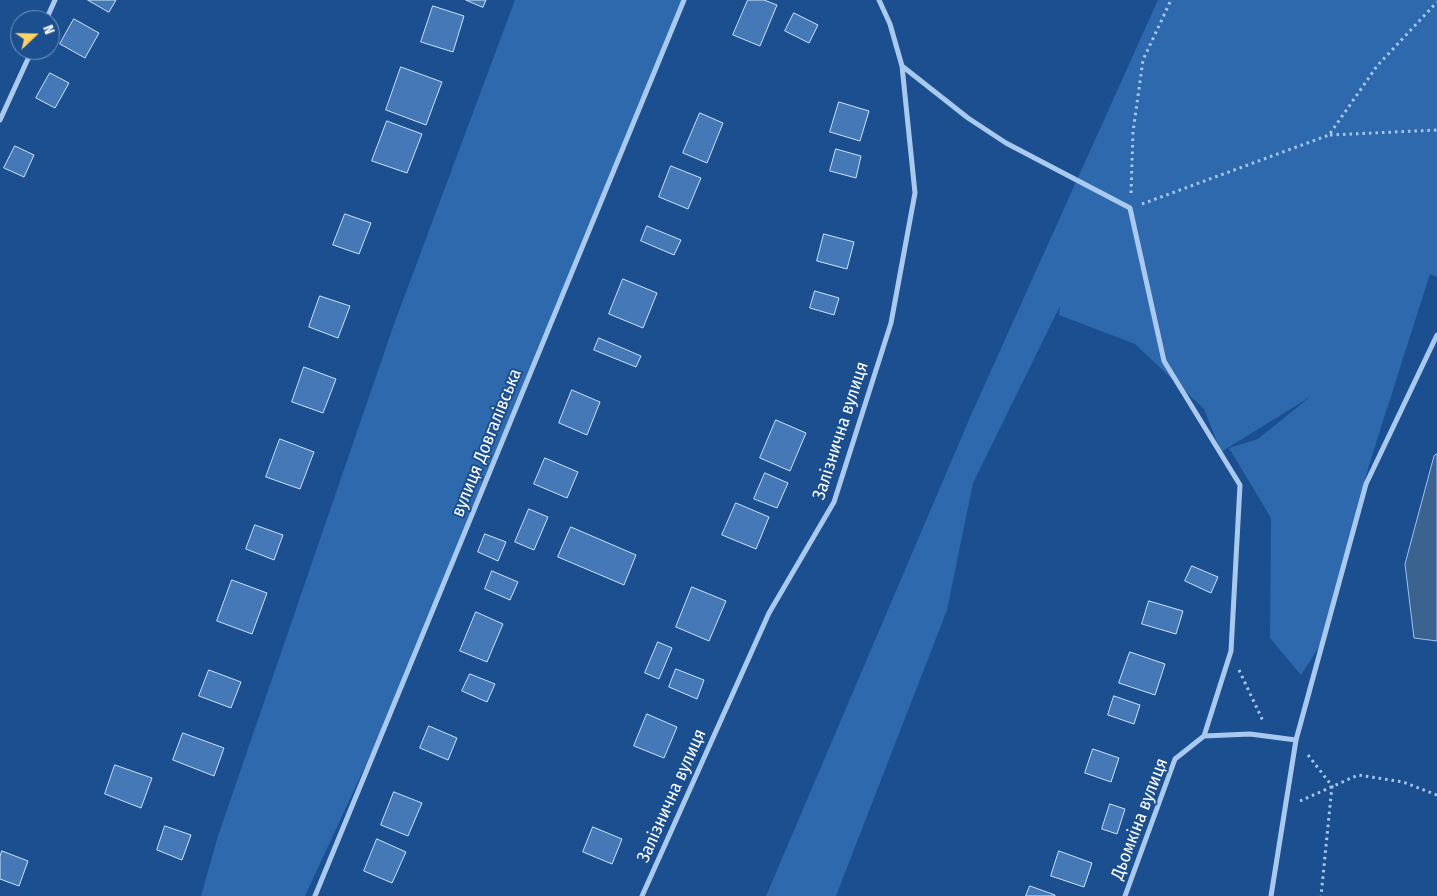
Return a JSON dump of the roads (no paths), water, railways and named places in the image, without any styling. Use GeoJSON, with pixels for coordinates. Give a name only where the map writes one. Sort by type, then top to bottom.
{"type":"FeatureCollection","features":[{"type":"Feature","properties":{"kind":"street","name":"вулиця Довгалівська"},"geometry":{"type":"LineString","coordinates":[[315,896],[684,0]]}},
{"type":"Feature","properties":{"kind":"street","name":"Залізнична вулиця"},"geometry":{"type":"LineString","coordinates":[[642,896],[769,613],[834,502],[891,323],[914,192],[902,66],[890,24],[879,0]]}},
{"type":"Feature","properties":{"kind":"street"},"geometry":{"type":"LineString","coordinates":[[0,120],[27,60]]}},
{"type":"Feature","properties":{"kind":"street"},"geometry":{"type":"LineString","coordinates":[[902,66],[968,118],[1006,144],[1130,208],[1164,361],[1240,485],[1231,651],[1204,736],[1250,734],[1296,740]]}},
{"type":"Feature","properties":{"kind":"street"},"geometry":{"type":"LineString","coordinates":[[1271,896],[1296,740],[1366,484],[1437,335]]}},
{"type":"Feature","properties":{"kind":"street","name":"Дьомкіна вулиця"},"geometry":{"type":"LineString","coordinates":[[1125,896],[1175,760],[1204,736]]}}]}
